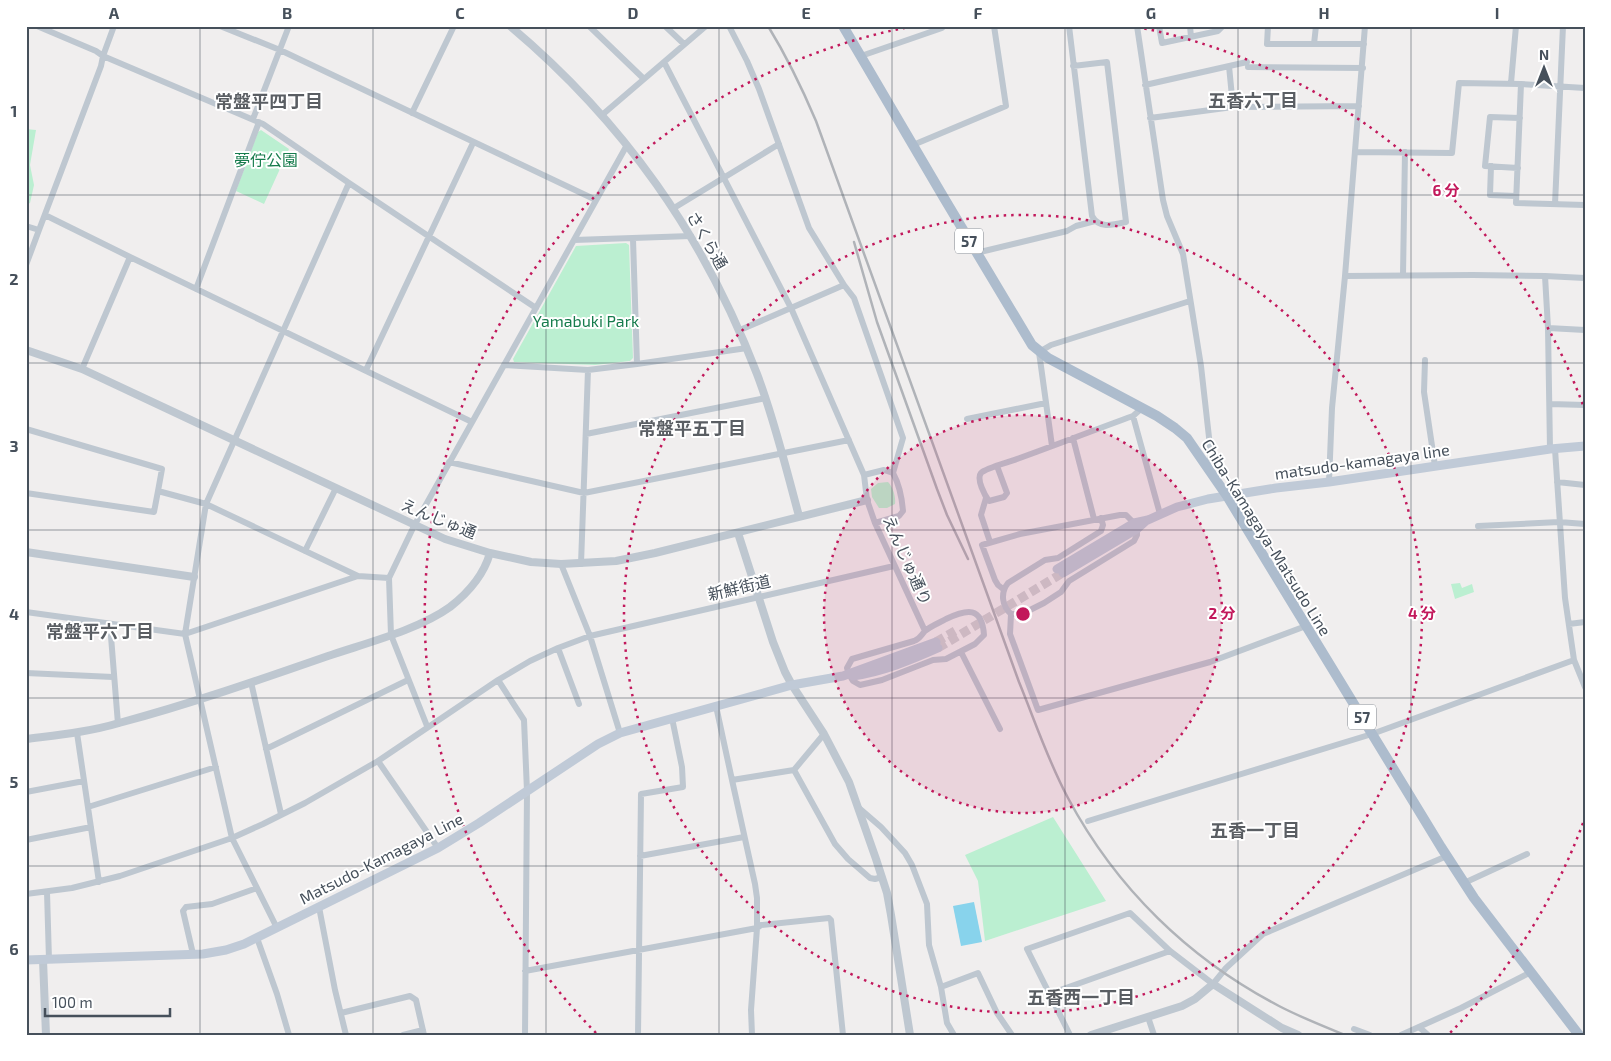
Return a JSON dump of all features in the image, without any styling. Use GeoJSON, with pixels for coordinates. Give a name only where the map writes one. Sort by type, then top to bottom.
{"type":"FeatureCollection","features":[{"type":"Feature","properties":{"kind":"main road","name":"Chiba-Kamagaya-Matsudo Line"},"geometry":{"type":"LineString","coordinates":[[843,26],[976,253],[1028,338],[1039,352],[1175,428],[1187,438],[1207,465],[1464,883],[1579,1035]]}},
{"type":"Feature","properties":{"kind":"main road","name":"matsudo-kamagaya line"},"geometry":{"type":"LineString","coordinates":[[1059,571],[1132,528],[1160,514],[1193,502],[1276,488],[1585,446]]}},
{"type":"Feature","properties":{"kind":"main road","name":"Matsudo-Kamagaya Line"},"geometry":{"type":"LineString","coordinates":[[26,960],[192,954],[226,950],[278,928],[438,848],[598,744],[620,733],[792,686],[847,675],[875,672],[937,645]]}},
{"type":"Feature","properties":{"kind":"street"},"geometry":{"type":"LineString","coordinates":[[37,26],[96,51],[103,56],[256,120],[536,308]]}},
{"type":"Feature","properties":{"kind":"street"},"geometry":{"type":"LineString","coordinates":[[26,265],[101,66],[114,26]]}},
{"type":"Feature","properties":{"kind":"street"},"geometry":{"type":"LineString","coordinates":[[220,26],[280,50],[596,200]]}},
{"type":"Feature","properties":{"kind":"street"},"geometry":{"type":"LineString","coordinates":[[196,289],[289,26]]}},
{"type":"Feature","properties":{"kind":"street"},"geometry":{"type":"LineString","coordinates":[[412,113],[454,26]]}},
{"type":"Feature","properties":{"kind":"street","name":"さくら通"},"geometry":{"type":"LineString","coordinates":[[510,26],[552,64],[602,115],[674,208],[691,236],[725,298],[747,348],[766,398],[783,452],[799,516]]}},
{"type":"Feature","properties":{"kind":"street"},"geometry":{"type":"LineString","coordinates":[[589,26],[644,79]]}},
{"type":"Feature","properties":{"kind":"street"},"geometry":{"type":"LineString","coordinates":[[665,26],[684,44]]}},
{"type":"Feature","properties":{"kind":"street"},"geometry":{"type":"LineString","coordinates":[[602,115],[706,26]]}},
{"type":"Feature","properties":{"kind":"street"},"geometry":{"type":"LineString","coordinates":[[730,26],[753,75],[809,228],[854,298],[903,438],[893,473],[903,511],[898,516],[875,523]]}},
{"type":"Feature","properties":{"kind":"street"},"geometry":{"type":"LineString","coordinates":[[860,56],[942,28],[941,26]]}},
{"type":"Feature","properties":{"kind":"street"},"geometry":{"type":"LineString","coordinates":[[913,145],[1006,106],[994,26]]}},
{"type":"Feature","properties":{"kind":"street"},"geometry":{"type":"LineString","coordinates":[[1069,26],[1073,66],[1092,216],[1095,221],[1104,225],[1126,222],[1107,62],[1073,66]]}},
{"type":"Feature","properties":{"kind":"street"},"geometry":{"type":"LineString","coordinates":[[1137,26],[1163,200],[1167,216],[1183,254],[1201,366],[1211,455],[1207,465]]}},
{"type":"Feature","properties":{"kind":"street"},"geometry":{"type":"LineString","coordinates":[[1159,26],[1162,43],[1218,31],[1224,28],[1224,26]]}},
{"type":"Feature","properties":{"kind":"street"},"geometry":{"type":"LineString","coordinates":[[1190,26],[1191,37]]}},
{"type":"Feature","properties":{"kind":"street"},"geometry":{"type":"LineString","coordinates":[[1268,26],[1267,44],[1364,44]]}},
{"type":"Feature","properties":{"kind":"street"},"geometry":{"type":"LineString","coordinates":[[1314,44],[1316,26]]}},
{"type":"Feature","properties":{"kind":"street"},"geometry":{"type":"LineString","coordinates":[[1329,482],[1332,408],[1356,152],[1365,26]]}},
{"type":"Feature","properties":{"kind":"street"},"geometry":{"type":"LineString","coordinates":[[1512,83],[1516,26]]}},
{"type":"Feature","properties":{"kind":"street"},"geometry":{"type":"LineString","coordinates":[[1555,204],[1563,26]]}},
{"type":"Feature","properties":{"kind":"street","name":"えんじゅ通り"},"geometry":{"type":"LineString","coordinates":[[664,62],[791,308],[864,475],[867,500],[875,523],[925,631]]}},
{"type":"Feature","properties":{"kind":"street"},"geometry":{"type":"LineString","coordinates":[[1145,85],[1229,66],[1247,64],[1363,68]]}},
{"type":"Feature","properties":{"kind":"street"},"geometry":{"type":"LineString","coordinates":[[1229,66],[1234,107]]}},
{"type":"Feature","properties":{"kind":"street"},"geometry":{"type":"LineString","coordinates":[[1356,152],[1452,153],[1459,83],[1512,83],[1585,88]]}},
{"type":"Feature","properties":{"kind":"street"},"geometry":{"type":"LineString","coordinates":[[1521,84],[1516,203],[1585,206]]}},
{"type":"Feature","properties":{"kind":"street"},"geometry":{"type":"LineString","coordinates":[[1150,118],[1234,107],[1359,106]]}},
{"type":"Feature","properties":{"kind":"street"},"geometry":{"type":"LineString","coordinates":[[1518,168],[1485,166],[1490,117],[1520,118]]}},
{"type":"Feature","properties":{"kind":"street"},"geometry":{"type":"LineString","coordinates":[[366,370],[473,143]]}},
{"type":"Feature","properties":{"kind":"street"},"geometry":{"type":"LineString","coordinates":[[674,208],[779,144]]}},
{"type":"Feature","properties":{"kind":"street"},"geometry":{"type":"LineString","coordinates":[[427,726],[391,635],[389,578],[414,526],[449,462],[627,145]]}},
{"type":"Feature","properties":{"kind":"street"},"geometry":{"type":"LineString","coordinates":[[1403,275],[1405,152]]}},
{"type":"Feature","properties":{"kind":"street"},"geometry":{"type":"LineString","coordinates":[[1491,166],[1490,195],[1516,196]]}},
{"type":"Feature","properties":{"kind":"street"},"geometry":{"type":"LineString","coordinates":[[278,928],[232,838],[185,634],[206,504],[349,183]]}},
{"type":"Feature","properties":{"kind":"street"},"geometry":{"type":"LineString","coordinates":[[45,215],[472,422]]}},
{"type":"Feature","properties":{"kind":"street"},"geometry":{"type":"LineString","coordinates":[[976,253],[1067,231],[1076,226],[1095,221]]}},
{"type":"Feature","properties":{"kind":"street"},"geometry":{"type":"LineString","coordinates":[[26,226],[39,230]]}},
{"type":"Feature","properties":{"kind":"street"},"geometry":{"type":"LineString","coordinates":[[574,240],[691,236]]}},
{"type":"Feature","properties":{"kind":"street"},"geometry":{"type":"LineString","coordinates":[[633,239],[636,364]]}},
{"type":"Feature","properties":{"kind":"street"},"geometry":{"type":"LineString","coordinates":[[82,369],[130,257]]}},
{"type":"Feature","properties":{"kind":"street"},"geometry":{"type":"LineString","coordinates":[[1345,276],[1545,276],[1585,278]]}},
{"type":"Feature","properties":{"kind":"street"},"geometry":{"type":"LineString","coordinates":[[1545,276],[1550,404],[1563,574],[1574,660],[1581,669],[1585,687]]}},
{"type":"Feature","properties":{"kind":"street"},"geometry":{"type":"LineString","coordinates":[[740,330],[844,285]]}},
{"type":"Feature","properties":{"kind":"street"},"geometry":{"type":"LineString","coordinates":[[1052,446],[1039,352],[1051,345],[1190,302]]}},
{"type":"Feature","properties":{"kind":"street"},"geometry":{"type":"LineString","coordinates":[[1548,328],[1585,330]]}},
{"type":"Feature","properties":{"kind":"street"},"geometry":{"type":"LineString","coordinates":[[504,365],[588,370],[747,348]]}},
{"type":"Feature","properties":{"kind":"street","name":"えんじゅ通"},"geometry":{"type":"LineString","coordinates":[[26,350],[82,369],[445,540],[531,562],[580,564],[616,561],[867,500]]}},
{"type":"Feature","properties":{"kind":"street"},"geometry":{"type":"LineString","coordinates":[[1425,360],[1424,392],[1435,466]]}},
{"type":"Feature","properties":{"kind":"street"},"geometry":{"type":"LineString","coordinates":[[580,564],[588,370]]}},
{"type":"Feature","properties":{"kind":"street"},"geometry":{"type":"LineString","coordinates":[[586,434],[766,398]]}},
{"type":"Feature","properties":{"kind":"street"},"geometry":{"type":"LineString","coordinates":[[967,419],[1046,403]]}},
{"type":"Feature","properties":{"kind":"street"},"geometry":{"type":"LineString","coordinates":[[1550,404],[1585,405]]}},
{"type":"Feature","properties":{"kind":"street"},"geometry":{"type":"LineString","coordinates":[[990,542],[981,515],[986,498],[980,480],[981,474],[997,466],[1133,416],[1142,408]]}},
{"type":"Feature","properties":{"kind":"street"},"geometry":{"type":"LineString","coordinates":[[1133,416],[1160,514]]}},
{"type":"Feature","properties":{"kind":"street"},"geometry":{"type":"LineString","coordinates":[[26,429],[162,469],[154,512],[26,493]]}},
{"type":"Feature","properties":{"kind":"street"},"geometry":{"type":"LineString","coordinates":[[1073,438],[1094,519]]}},
{"type":"Feature","properties":{"kind":"street"},"geometry":{"type":"LineString","coordinates":[[449,462],[584,493],[849,440]]}},
{"type":"Feature","properties":{"kind":"street"},"geometry":{"type":"LineString","coordinates":[[986,498],[992,501],[1006,495],[1007,490],[997,466]]}},
{"type":"Feature","properties":{"kind":"street"},"geometry":{"type":"LineString","coordinates":[[864,475],[884,470],[893,473]]}},
{"type":"Feature","properties":{"kind":"street"},"geometry":{"type":"LineString","coordinates":[[1557,482],[1585,485]]}},
{"type":"Feature","properties":{"kind":"street"},"geometry":{"type":"LineString","coordinates":[[305,551],[336,488]]}},
{"type":"Feature","properties":{"kind":"street"},"geometry":{"type":"LineString","coordinates":[[158,491],[206,504],[358,576],[389,578]]}},
{"type":"Feature","properties":{"kind":"street"},"geometry":{"type":"LineString","coordinates":[[1003,588],[994,580],[982,545],[1020,534],[1126,514],[1132,528],[1138,535],[1134,541],[1069,581],[1060,592],[1022,614],[1011,614]]}},
{"type":"Feature","properties":{"kind":"street"},"geometry":{"type":"LineString","coordinates":[[1101,518],[1103,525],[1101,531],[1058,558],[1046,560],[1003,588],[1002,595],[1005,607],[1011,614],[1010,634],[1038,710],[1210,662],[1306,626]]}},
{"type":"Feature","properties":{"kind":"street"},"geometry":{"type":"LineString","coordinates":[[1478,526],[1559,522],[1585,524]]}},
{"type":"Feature","properties":{"kind":"street"},"geometry":{"type":"LineString","coordinates":[[738,532],[772,642],[792,686],[824,734],[849,782],[859,808],[882,878],[891,915],[910,1035]]}},
{"type":"Feature","properties":{"kind":"street"},"geometry":{"type":"LineString","coordinates":[[26,552],[194,577]]}},
{"type":"Feature","properties":{"kind":"street"},"geometry":{"type":"LineString","coordinates":[[26,739],[118,724],[200,699],[391,635],[423,622],[450,607],[469,590],[487,563],[490,553]]}},
{"type":"Feature","properties":{"kind":"street"},"geometry":{"type":"LineString","coordinates":[[561,564],[590,636],[620,733]]}},
{"type":"Feature","properties":{"kind":"street","name":"新鮮街道"},"geometry":{"type":"LineString","coordinates":[[26,894],[99,882],[232,838],[305,803],[378,761],[427,726],[498,680],[530,661],[558,648],[590,636],[894,566]]}},
{"type":"Feature","properties":{"kind":"street"},"geometry":{"type":"LineString","coordinates":[[26,612],[185,634],[358,576]]}},
{"type":"Feature","properties":{"kind":"street"},"geometry":{"type":"LineString","coordinates":[[974,612],[984,629],[984,635],[975,644],[946,660],[933,660],[903,673],[860,685],[847,675],[852,659],[920,639],[925,631],[958,613],[974,612]]}},
{"type":"Feature","properties":{"kind":"street"},"geometry":{"type":"LineString","coordinates":[[1569,624],[1585,622]]}},
{"type":"Feature","properties":{"kind":"street"},"geometry":{"type":"LineString","coordinates":[[110,624],[118,724]]}},
{"type":"Feature","properties":{"kind":"street"},"geometry":{"type":"LineString","coordinates":[[558,648],[579,704]]}},
{"type":"Feature","properties":{"kind":"street"},"geometry":{"type":"LineString","coordinates":[[961,652],[1000,729]]}},
{"type":"Feature","properties":{"kind":"street"},"geometry":{"type":"LineString","coordinates":[[1088,821],[1372,734],[1574,660]]}},
{"type":"Feature","properties":{"kind":"street"},"geometry":{"type":"LineString","coordinates":[[26,673],[113,677]]}},
{"type":"Feature","properties":{"kind":"street"},"geometry":{"type":"LineString","coordinates":[[266,749],[408,680]]}},
{"type":"Feature","properties":{"kind":"street"},"geometry":{"type":"LineString","coordinates":[[498,680],[524,720],[527,791],[524,1035]]}},
{"type":"Feature","properties":{"kind":"street"},"geometry":{"type":"LineString","coordinates":[[251,682],[281,814]]}},
{"type":"Feature","properties":{"kind":"street"},"geometry":{"type":"LineString","coordinates":[[716,706],[757,898],[757,928],[751,1010],[752,1035]]}},
{"type":"Feature","properties":{"kind":"street"},"geometry":{"type":"LineString","coordinates":[[638,1035],[641,794],[683,787],[682,767],[672,718]]}},
{"type":"Feature","properties":{"kind":"street"},"geometry":{"type":"LineString","coordinates":[[77,732],[99,882]]}},
{"type":"Feature","properties":{"kind":"street"},"geometry":{"type":"LineString","coordinates":[[732,780],[794,770],[824,734]]}},
{"type":"Feature","properties":{"kind":"street"},"geometry":{"type":"LineString","coordinates":[[378,761],[438,848]]}},
{"type":"Feature","properties":{"kind":"street"},"geometry":{"type":"LineString","coordinates":[[88,807],[216,767]]}},
{"type":"Feature","properties":{"kind":"street"},"geometry":{"type":"LineString","coordinates":[[794,770],[835,844],[848,859],[870,878],[882,878]]}},
{"type":"Feature","properties":{"kind":"street"},"geometry":{"type":"LineString","coordinates":[[26,792],[84,781]]}},
{"type":"Feature","properties":{"kind":"street"},"geometry":{"type":"LineString","coordinates":[[859,808],[899,846],[912,865],[927,904],[929,945],[941,987],[946,1023],[954,1035]]}},
{"type":"Feature","properties":{"kind":"street"},"geometry":{"type":"LineString","coordinates":[[26,840],[91,827]]}},
{"type":"Feature","properties":{"kind":"street"},"geometry":{"type":"LineString","coordinates":[[640,856],[744,837]]}},
{"type":"Feature","properties":{"kind":"street"},"geometry":{"type":"LineString","coordinates":[[1464,883],[1527,854]]}},
{"type":"Feature","properties":{"kind":"street"},"geometry":{"type":"LineString","coordinates":[[1091,1035],[1188,1003],[1212,984],[1226,968],[1263,934],[1447,856]]}},
{"type":"Feature","properties":{"kind":"street"},"geometry":{"type":"LineString","coordinates":[[192,954],[183,911],[186,907],[212,904],[257,888]]}},
{"type":"Feature","properties":{"kind":"street"},"geometry":{"type":"LineString","coordinates":[[46,1035],[47,892]]}},
{"type":"Feature","properties":{"kind":"street"},"geometry":{"type":"LineString","coordinates":[[319,907],[346,1035]]}},
{"type":"Feature","properties":{"kind":"street"},"geometry":{"type":"LineString","coordinates":[[1070,1035],[1027,949],[1130,913],[1170,951],[1212,984],[1281,1032],[1298,1035]]}},
{"type":"Feature","properties":{"kind":"street"},"geometry":{"type":"LineString","coordinates":[[525,971],[757,928],[761,925],[829,918],[831,920],[843,1035]]}},
{"type":"Feature","properties":{"kind":"street"},"geometry":{"type":"LineString","coordinates":[[257,938],[289,1035]]}},
{"type":"Feature","properties":{"kind":"street"},"geometry":{"type":"LineString","coordinates":[[1049,994],[1170,951]]}},
{"type":"Feature","properties":{"kind":"street"},"geometry":{"type":"LineString","coordinates":[[1400,1035],[1461,1008],[1531,972]]}},
{"type":"Feature","properties":{"kind":"street"},"geometry":{"type":"LineString","coordinates":[[941,987],[978,973],[997,1013],[1012,1035]]}},
{"type":"Feature","properties":{"kind":"street"},"geometry":{"type":"LineString","coordinates":[[341,1013],[410,996],[416,1000],[424,1032],[403,1035]]}},
{"type":"Feature","properties":{"kind":"street"},"geometry":{"type":"LineString","coordinates":[[1148,1017],[1154,1035]]}},
{"type":"Feature","properties":{"kind":"street"},"geometry":{"type":"LineString","coordinates":[[1419,1026],[1428,1035]]}},
{"type":"Feature","properties":{"kind":"street"},"geometry":{"type":"LineString","coordinates":[[1354,1030],[1370,1035]]}},
{"type":"Feature","properties":{"kind":"green space"},"geometry":{"type":"Polygon","coordinates":[[[26,129],[36,130],[30,165],[34,185],[30,203],[26,205],[26,129]]]}},
{"type":"Feature","properties":{"kind":"green space","name":"夢佇公園"},"geometry":{"type":"Polygon","coordinates":[[[261,130],[289,149],[264,204],[236,191],[258,132],[261,130]]]}},
{"type":"Feature","properties":{"kind":"green space","name":"Yamabuki Park"},"geometry":{"type":"Polygon","coordinates":[[[626,243],[629,245],[633,358],[630,361],[595,365],[514,362],[513,359],[576,246],[626,243]]]}},
{"type":"Feature","properties":{"kind":"green space"},"geometry":{"type":"Polygon","coordinates":[[[888,482],[894,492],[895,504],[887,508],[879,508],[872,497],[871,489],[878,483],[888,482]]]}},
{"type":"Feature","properties":{"kind":"green space"},"geometry":{"type":"Polygon","coordinates":[[[1460,583],[1462,588],[1472,584],[1474,592],[1455,599],[1451,584],[1460,583]]]}},
{"type":"Feature","properties":{"kind":"green space"},"geometry":{"type":"Polygon","coordinates":[[[1053,817],[1106,901],[985,941],[978,881],[965,855],[1053,817]]]}},
{"type":"Feature","properties":{"kind":"water"},"geometry":{"type":"Polygon","coordinates":[[[974,902],[982,942],[961,946],[953,906],[974,902]]]}},
{"type":"Feature","properties":{"kind":"tunnel"},"geometry":{"type":"LineString","coordinates":[[938,648],[1061,574]]}},
{"type":"Feature","properties":{"kind":"tunnel"},"geometry":{"type":"LineString","coordinates":[[936,642],[955,631]]}},
{"type":"Feature","properties":{"kind":"railway"},"geometry":{"type":"LineString","coordinates":[[768,26],[782,49],[816,121],[1019,682],[1048,755],[1068,798],[1087,831],[1132,891],[1185,943],[1246,987],[1287,1010],[1345,1035]]}},
{"type":"Feature","properties":{"kind":"railway"},"geometry":{"type":"LineString","coordinates":[[854,242],[877,322],[937,489],[968,559]]}},
{"type":"Feature","properties":{"kind":"district","name":"五香六丁目"},"geometry":{"type":"Point","coordinates":[1253,100]}},
{"type":"Feature","properties":{"kind":"district","name":"常盤平四丁目"},"geometry":{"type":"Point","coordinates":[269,101]}},
{"type":"Feature","properties":{"kind":"district","name":"常盤平五丁目"},"geometry":{"type":"Point","coordinates":[692,428]}},
{"type":"Feature","properties":{"kind":"district","name":"常盤平六丁目"},"geometry":{"type":"Point","coordinates":[100,631]}},
{"type":"Feature","properties":{"kind":"district","name":"五香一丁目"},"geometry":{"type":"Point","coordinates":[1255,830]}},
{"type":"Feature","properties":{"kind":"district","name":"五香西一丁目"},"geometry":{"type":"Point","coordinates":[1081,997]}}]}
